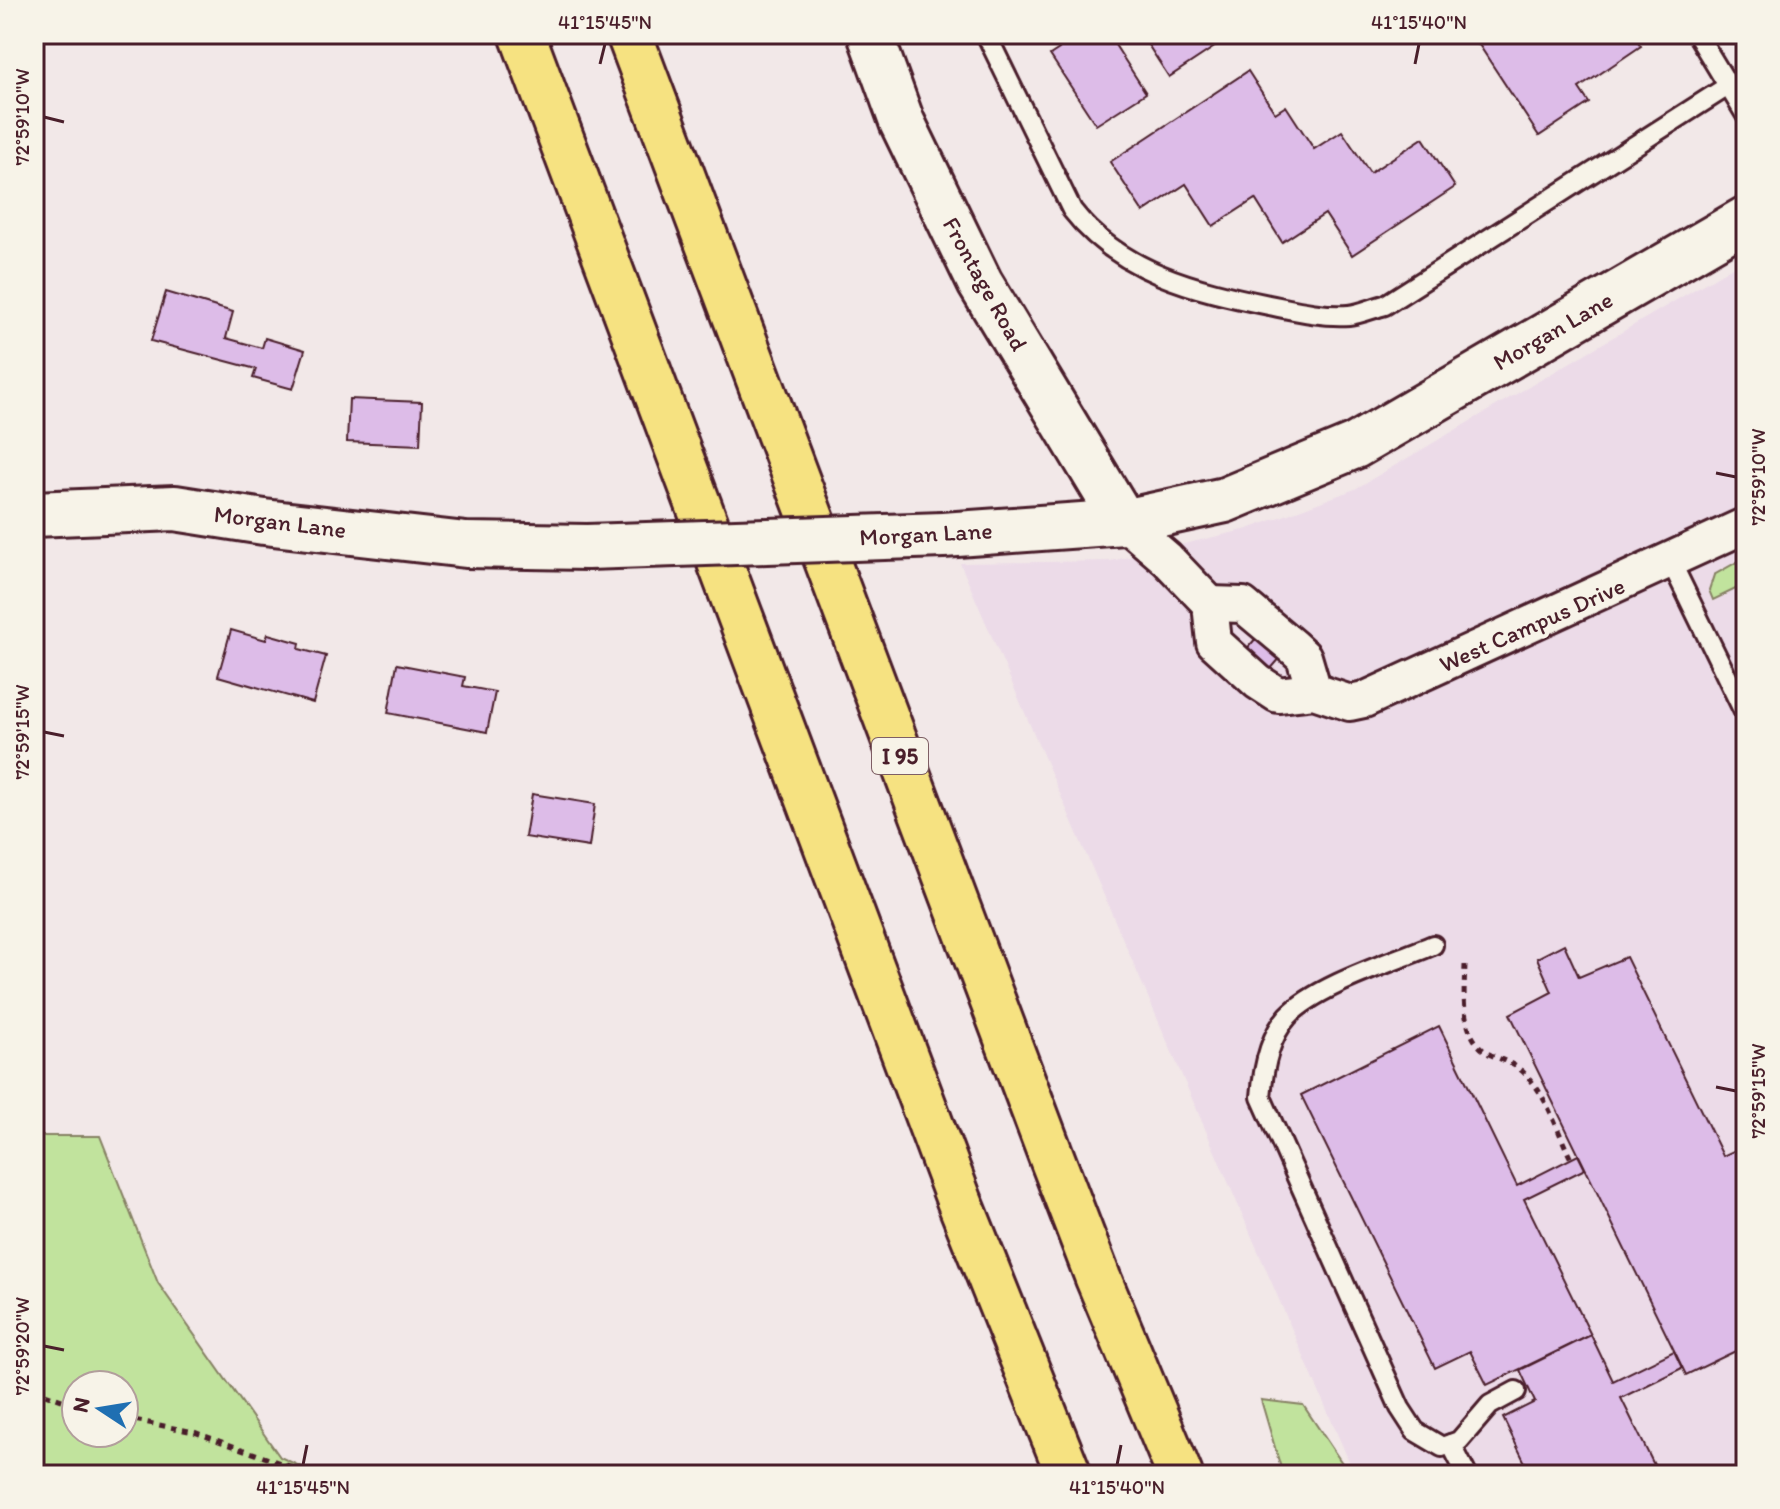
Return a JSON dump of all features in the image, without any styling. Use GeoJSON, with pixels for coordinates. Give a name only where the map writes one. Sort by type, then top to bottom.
{"type":"FeatureCollection","features":[{"type":"Feature","properties":{"kind":"highway"},"geometry":{"type":"LineString","coordinates":[[522,34],[953,1185],[1069,1475]]}},
{"type":"Feature","properties":{"kind":"highway","name":"I 95"},"geometry":{"type":"LineString","coordinates":[[629,34],[1098,1278],[1180,1475]]}},
{"type":"Feature","properties":{"kind":"street","name":"Frontage Road"},"geometry":{"type":"LineString","coordinates":[[870,34],[902,122],[980,283],[1124,522]]}},
{"type":"Feature","properties":{"kind":"street","name":"Morgan Lane"},"geometry":{"type":"LineString","coordinates":[[34,514],[175,508],[264,522],[466,545],[587,547],[943,535],[1124,522],[1225,500],[1355,446],[1746,219]]}},
{"type":"Feature","properties":{"kind":"street"},"geometry":{"type":"LineString","coordinates":[[1124,522],[1167,559],[1210,604],[1243,605],[1292,646],[1304,657],[1314,691]]}},
{"type":"Feature","properties":{"kind":"street","name":"West Campus Drive"},"geometry":{"type":"LineString","coordinates":[[1210,604],[1214,642],[1258,682],[1278,695],[1314,691],[1350,703],[1364,700],[1671,562],[1746,525]]}},
{"type":"Feature","properties":{"kind":"lane"},"geometry":{"type":"LineString","coordinates":[[986,34],[1072,210],[1088,230],[1120,255],[1176,282],[1233,298],[1318,313],[1349,315],[1385,305],[1728,86]]}},
{"type":"Feature","properties":{"kind":"lane"},"geometry":{"type":"LineString","coordinates":[[1697,34],[1746,115]]}},
{"type":"Feature","properties":{"kind":"lane"},"geometry":{"type":"LineString","coordinates":[[1671,562],[1746,716]]}},
{"type":"Feature","properties":{"kind":"lane"},"geometry":{"type":"LineString","coordinates":[[1433,945],[1321,993],[1288,1016],[1272,1044],[1263,1072],[1261,1097],[1400,1408],[1415,1431],[1442,1447],[1459,1441],[1490,1405],[1516,1391]]}},
{"type":"Feature","properties":{"kind":"lane"},"geometry":{"type":"LineString","coordinates":[[1451,1444],[1467,1475]]}},
{"type":"Feature","properties":{"kind":"path"},"geometry":{"type":"LineString","coordinates":[[1746,901],[1740,903],[1746,918]]}},
{"type":"Feature","properties":{"kind":"path"},"geometry":{"type":"LineString","coordinates":[[1465,965],[1465,1010],[1476,1042],[1487,1053],[1517,1067],[1536,1086],[1571,1159]]}},
{"type":"Feature","properties":{"kind":"path"},"geometry":{"type":"LineString","coordinates":[[34,1390],[60,1399]]}},
{"type":"Feature","properties":{"kind":"path"},"geometry":{"type":"LineString","coordinates":[[140,1421],[194,1432],[314,1475]]}},
{"type":"Feature","properties":{"kind":"shaded area"},"geometry":{"type":"Polygon","coordinates":[[[1746,259],[1746,1475],[1355,1475],[960,563],[1111,561],[1248,529],[1355,489],[1746,259]]]}},
{"type":"Feature","properties":{"kind":"green space"},"geometry":{"type":"Polygon","coordinates":[[[1746,557],[1746,584],[1713,600],[1709,590],[1714,575],[1746,557]]]}},
{"type":"Feature","properties":{"kind":"green space"},"geometry":{"type":"Polygon","coordinates":[[[34,1136],[100,1136],[158,1283],[280,1457],[319,1475],[34,1475],[34,1136]]]}},
{"type":"Feature","properties":{"kind":"green space"},"geometry":{"type":"Polygon","coordinates":[[[1261,1400],[1303,1405],[1350,1475],[1283,1475],[1261,1400]]]}},
{"type":"Feature","properties":{"kind":"building"},"geometry":{"type":"Polygon","coordinates":[[[1049,34],[1108,34],[1146,93],[1096,125],[1050,55],[1059,49],[1049,34]]]}},
{"type":"Feature","properties":{"kind":"building"},"geometry":{"type":"Polygon","coordinates":[[[1141,34],[1212,34],[1219,44],[1169,77],[1141,34]]]}},
{"type":"Feature","properties":{"kind":"building"},"geometry":{"type":"Polygon","coordinates":[[[1472,34],[1633,34],[1641,46],[1579,88],[1589,103],[1539,136],[1472,34]]]}},
{"type":"Feature","properties":{"kind":"building"},"geometry":{"type":"Polygon","coordinates":[[[1248,71],[1275,113],[1286,106],[1314,149],[1342,131],[1370,173],[1423,138],[1455,187],[1352,255],[1325,214],[1282,242],[1255,199],[1213,226],[1186,184],[1143,212],[1110,162],[1248,71]]]}},
{"type":"Feature","properties":{"kind":"building"},"geometry":{"type":"Polygon","coordinates":[[[166,292],[233,312],[226,338],[262,348],[265,338],[305,350],[293,389],[253,378],[256,369],[151,341],[166,292]]]}},
{"type":"Feature","properties":{"kind":"building"},"geometry":{"type":"Polygon","coordinates":[[[349,399],[422,402],[420,445],[347,442],[349,399]]]}},
{"type":"Feature","properties":{"kind":"building"},"geometry":{"type":"Polygon","coordinates":[[[231,630],[266,640],[268,634],[300,643],[299,649],[326,656],[313,703],[218,676],[231,630]]]}},
{"type":"Feature","properties":{"kind":"building"},"geometry":{"type":"Polygon","coordinates":[[[1257,637],[1281,657],[1269,671],[1245,651],[1257,637]]]}},
{"type":"Feature","properties":{"kind":"building"},"geometry":{"type":"Polygon","coordinates":[[[397,664],[465,677],[463,686],[495,692],[487,732],[388,713],[397,664]]]}},
{"type":"Feature","properties":{"kind":"building"},"geometry":{"type":"Polygon","coordinates":[[[532,794],[595,804],[589,847],[525,837],[532,794]]]}},
{"type":"Feature","properties":{"kind":"building"},"geometry":{"type":"Polygon","coordinates":[[[1564,944],[1579,977],[1626,957],[1723,1156],[1746,1145],[1746,1346],[1686,1375],[1510,1014],[1552,992],[1537,958],[1564,944]]]}},
{"type":"Feature","properties":{"kind":"building"},"geometry":{"type":"Polygon","coordinates":[[[1439,1026],[1517,1186],[1578,1155],[1585,1169],[1524,1199],[1591,1335],[1487,1385],[1470,1351],[1435,1368],[1301,1095],[1439,1026]]]}},
{"type":"Feature","properties":{"kind":"building"},"geometry":{"type":"Polygon","coordinates":[[[1591,1335],[1613,1381],[1674,1351],[1682,1368],[1621,1398],[1659,1475],[1531,1475],[1503,1418],[1535,1402],[1520,1370],[1591,1335]]]}}]}
